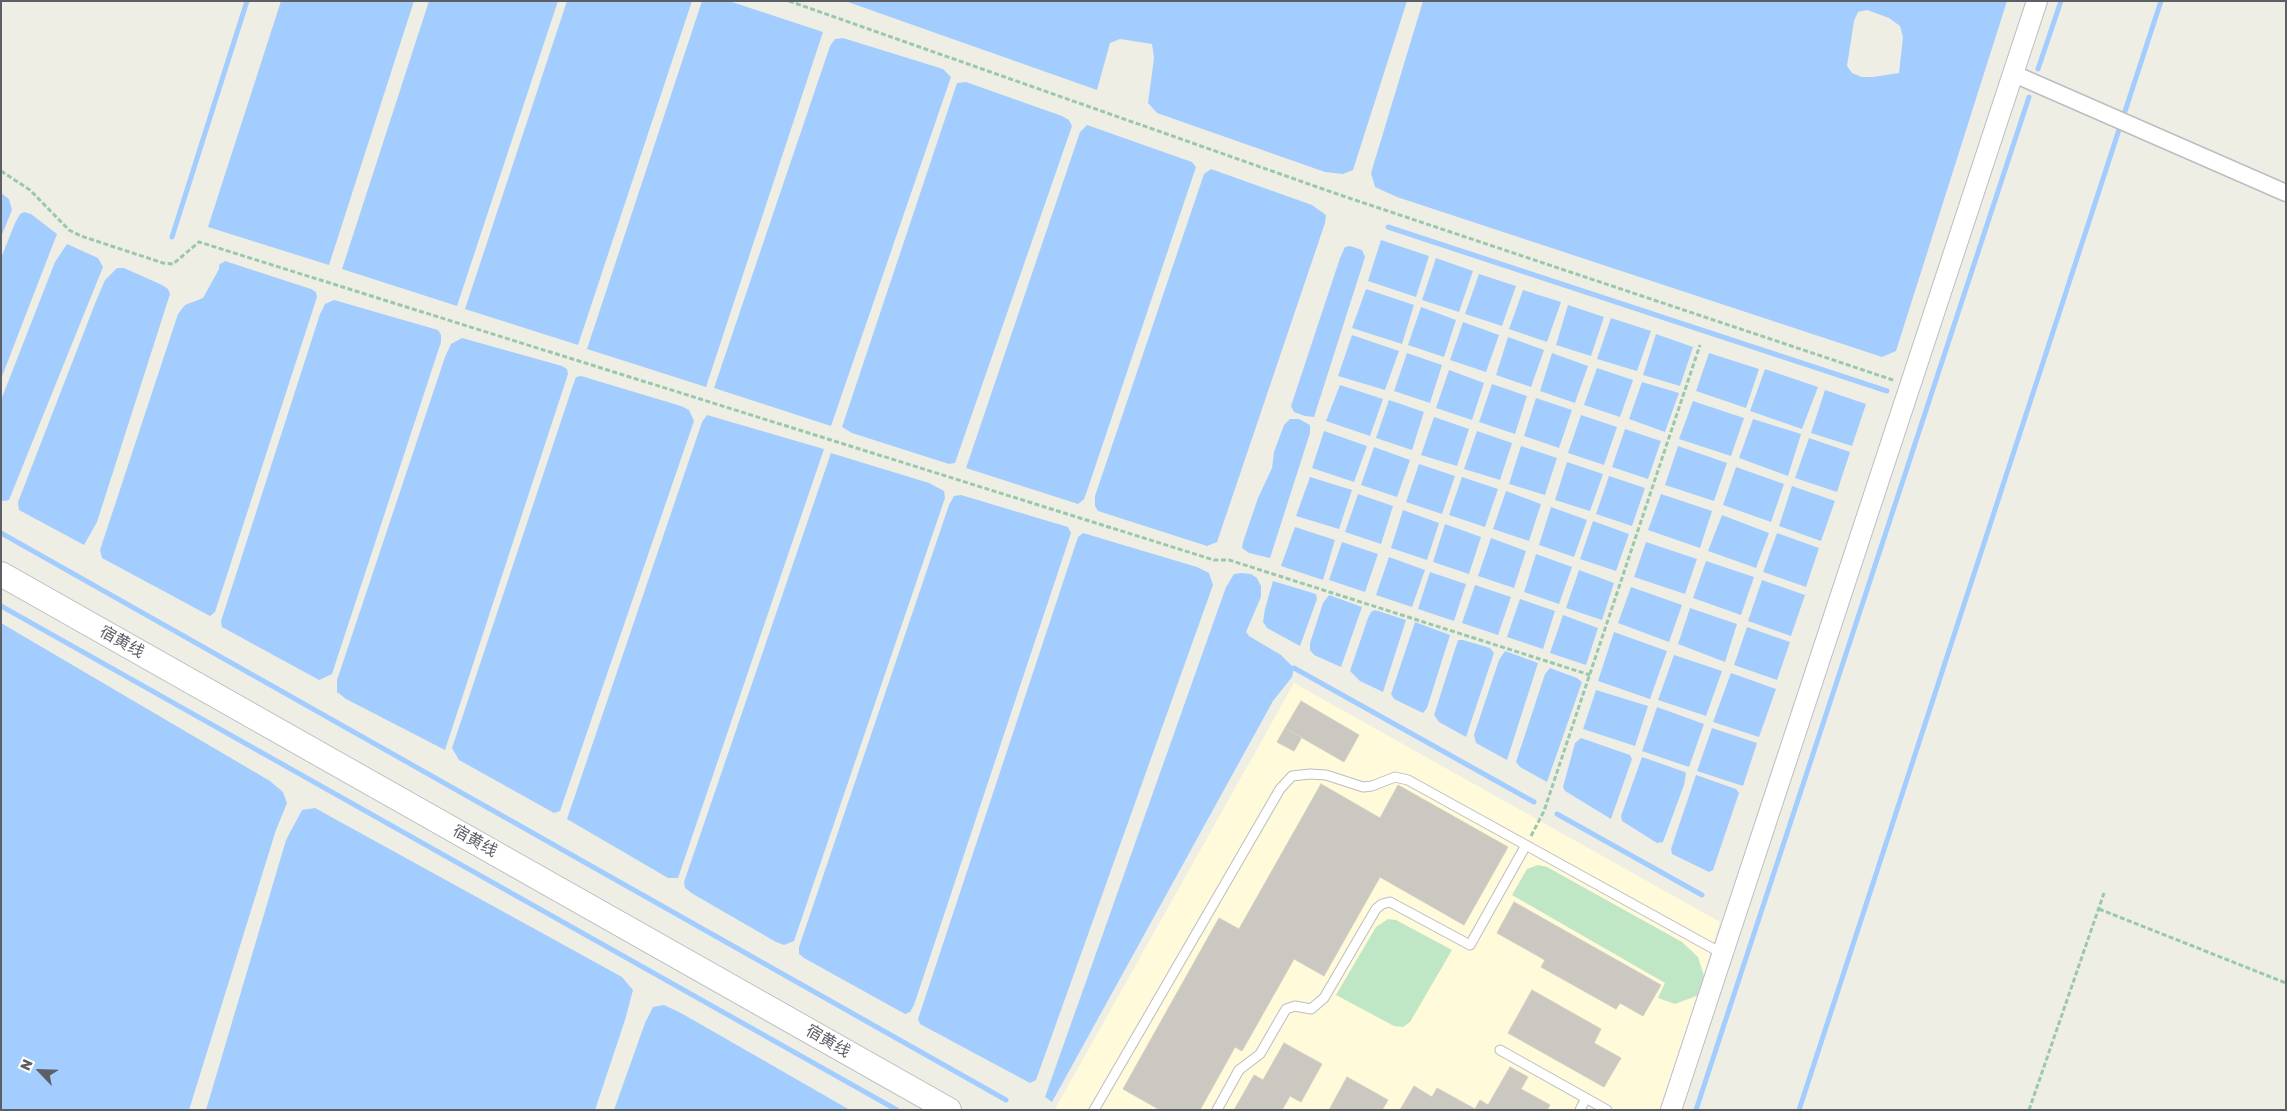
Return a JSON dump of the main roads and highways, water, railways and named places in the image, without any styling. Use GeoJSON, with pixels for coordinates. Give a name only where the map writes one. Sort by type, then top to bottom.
{"type":"FeatureCollection","features":[{"type":"Feature","properties":{"kind":"main road","name":"宿黄线"},"geometry":{"type":"LineString","coordinates":[[1,574],[949,1110]]}},
{"type":"Feature","properties":{"kind":"water"},"geometry":{"type":"Polygon","coordinates":[[[281,1],[414,1],[329,265],[208,227],[281,1]]]}},
{"type":"Feature","properties":{"kind":"water"},"geometry":{"type":"Polygon","coordinates":[[[429,1],[558,1],[457,306],[342,269],[429,1]]]}},
{"type":"Feature","properties":{"kind":"water"},"geometry":{"type":"Polygon","coordinates":[[[567,1],[692,1],[578,345],[465,309],[567,1]]]}},
{"type":"Feature","properties":{"kind":"water"},"geometry":{"type":"Polygon","coordinates":[[[702,1],[729,1],[823,32],[706,387],[587,349],[702,1]]]}},
{"type":"Feature","properties":{"kind":"water"},"geometry":{"type":"Polygon","coordinates":[[[845,1],[1407,1],[1353,170],[1343,174],[1325,172],[1157,113],[1148,103],[1154,58],[1152,44],[1120,39],[1110,43],[1097,90],[845,1]]]}},
{"type":"Feature","properties":{"kind":"water"},"geometry":{"type":"Polygon","coordinates":[[[1423,1],[2007,1],[1896,351],[1882,357],[1397,197],[1375,187],[1371,173],[1423,1]],[[1867,10],[1858,12],[1854,21],[1847,66],[1852,73],[1862,77],[1873,77],[1899,73],[1903,37],[1900,26],[1889,18],[1867,10]]]}},
{"type":"Feature","properties":{"kind":"water"},"geometry":{"type":"Polygon","coordinates":[[[843,38],[943,69],[951,77],[831,426],[714,388],[830,46],[835,39],[843,38]]]}},
{"type":"Feature","properties":{"kind":"water"},"geometry":{"type":"Polygon","coordinates":[[[966,82],[1062,116],[1069,120],[1072,126],[955,463],[949,464],[852,433],[842,427],[957,83],[966,82]]]}},
{"type":"Feature","properties":{"kind":"water"},"geometry":{"type":"Polygon","coordinates":[[[1087,125],[1192,162],[1196,167],[1087,491],[1084,499],[1078,504],[966,468],[1080,132],[1087,125]]]}},
{"type":"Feature","properties":{"kind":"water"},"geometry":{"type":"Polygon","coordinates":[[[1211,169],[1312,205],[1326,215],[1325,223],[1217,542],[1207,546],[1098,511],[1095,506],[1095,496],[1204,174],[1211,169]]]}},
{"type":"Feature","properties":{"kind":"water"},"geometry":{"type":"Polygon","coordinates":[[[1,193],[9,199],[12,210],[1,237],[1,193]]]}},
{"type":"Feature","properties":{"kind":"water"},"geometry":{"type":"Polygon","coordinates":[[[24,212],[31,214],[57,234],[1,379],[1,258],[15,223],[20,214],[24,212]]]}},
{"type":"Feature","properties":{"kind":"water"},"geometry":{"type":"Polygon","coordinates":[[[1381,240],[1429,256],[1416,297],[1368,281],[1381,240]]]}},
{"type":"Feature","properties":{"kind":"water"},"geometry":{"type":"Polygon","coordinates":[[[67,244],[98,258],[103,267],[9,500],[3,501],[1,500],[1,400],[55,262],[67,244]]]}},
{"type":"Feature","properties":{"kind":"water"},"geometry":{"type":"Polygon","coordinates":[[[1350,246],[1362,250],[1365,257],[1314,417],[1305,416],[1294,412],[1291,406],[1340,258],[1345,247],[1350,246]]]}},
{"type":"Feature","properties":{"kind":"water"},"geometry":{"type":"Polygon","coordinates":[[[1436,258],[1473,271],[1459,312],[1422,300],[1436,258]]]}},
{"type":"Feature","properties":{"kind":"water"},"geometry":{"type":"Polygon","coordinates":[[[225,261],[311,289],[316,292],[317,297],[215,612],[210,616],[102,558],[100,550],[178,314],[185,305],[203,298],[219,269],[219,265],[225,261]]]}},
{"type":"Feature","properties":{"kind":"water"},"geometry":{"type":"Polygon","coordinates":[[[117,268],[124,268],[162,285],[168,289],[170,294],[97,522],[84,545],[19,510],[18,502],[96,301],[105,280],[117,268]]]}},
{"type":"Feature","properties":{"kind":"water"},"geometry":{"type":"Polygon","coordinates":[[[1479,274],[1516,286],[1502,326],[1465,314],[1479,274]]]}},
{"type":"Feature","properties":{"kind":"water"},"geometry":{"type":"Polygon","coordinates":[[[1366,289],[1414,305],[1402,344],[1352,328],[1366,289]]]}},
{"type":"Feature","properties":{"kind":"water"},"geometry":{"type":"Polygon","coordinates":[[[1523,290],[1561,302],[1547,342],[1509,329],[1523,290]]]}},
{"type":"Feature","properties":{"kind":"water"},"geometry":{"type":"Polygon","coordinates":[[[334,300],[438,330],[441,335],[441,342],[332,674],[319,680],[222,627],[221,621],[320,314],[325,304],[334,300]]]}},
{"type":"Feature","properties":{"kind":"water"},"geometry":{"type":"Polygon","coordinates":[[[1568,305],[1604,317],[1591,356],[1556,345],[1568,305]]]}},
{"type":"Feature","properties":{"kind":"water"},"geometry":{"type":"Polygon","coordinates":[[[1421,307],[1456,320],[1444,357],[1408,345],[1421,307]]]}},
{"type":"Feature","properties":{"kind":"water"},"geometry":{"type":"Polygon","coordinates":[[[1611,318],[1651,331],[1637,371],[1597,359],[1611,318]]]}},
{"type":"Feature","properties":{"kind":"water"},"geometry":{"type":"Polygon","coordinates":[[[1463,322],[1499,335],[1486,372],[1450,360],[1463,322]]]}},
{"type":"Feature","properties":{"kind":"water"},"geometry":{"type":"Polygon","coordinates":[[[1656,334],[1693,347],[1680,386],[1643,375],[1656,334]]]}},
{"type":"Feature","properties":{"kind":"water"},"geometry":{"type":"Polygon","coordinates":[[[1352,335],[1399,351],[1385,390],[1338,376],[1352,335]]]}},
{"type":"Feature","properties":{"kind":"water"},"geometry":{"type":"Polygon","coordinates":[[[1508,337],[1544,350],[1531,387],[1496,375],[1508,337]]]}},
{"type":"Feature","properties":{"kind":"water"},"geometry":{"type":"Polygon","coordinates":[[[462,338],[562,366],[567,369],[568,374],[445,750],[346,699],[337,692],[337,680],[445,357],[451,344],[462,338]]]}},
{"type":"Feature","properties":{"kind":"water"},"geometry":{"type":"Polygon","coordinates":[[[1407,353],[1442,365],[1430,403],[1394,391],[1407,353]]]}},
{"type":"Feature","properties":{"kind":"water"},"geometry":{"type":"Polygon","coordinates":[[[1552,353],[1588,366],[1575,403],[1540,391],[1552,353]]]}},
{"type":"Feature","properties":{"kind":"water"},"geometry":{"type":"Polygon","coordinates":[[[1709,353],[1759,369],[1746,408],[1696,391],[1709,353]]]}},
{"type":"Feature","properties":{"kind":"water"},"geometry":{"type":"Polygon","coordinates":[[[1597,368],[1633,380],[1620,417],[1584,405],[1597,368]]]}},
{"type":"Feature","properties":{"kind":"water"},"geometry":{"type":"Polygon","coordinates":[[[1765,369],[1818,387],[1802,429],[1750,411],[1765,369]]]}},
{"type":"Feature","properties":{"kind":"water"},"geometry":{"type":"Polygon","coordinates":[[[1449,370],[1484,383],[1472,420],[1436,408],[1449,370]]]}},
{"type":"Feature","properties":{"kind":"water"},"geometry":{"type":"Polygon","coordinates":[[[581,376],[681,406],[689,410],[694,421],[560,811],[554,813],[459,760],[452,748],[572,388],[576,377],[581,376]]]}},
{"type":"Feature","properties":{"kind":"water"},"geometry":{"type":"Polygon","coordinates":[[[1642,382],[1679,393],[1665,432],[1629,419],[1642,382]]]}},
{"type":"Feature","properties":{"kind":"water"},"geometry":{"type":"Polygon","coordinates":[[[1492,384],[1527,396],[1515,434],[1479,422],[1492,384]]]}},
{"type":"Feature","properties":{"kind":"water"},"geometry":{"type":"Polygon","coordinates":[[[1340,385],[1383,399],[1370,436],[1326,421],[1340,385]]]}},
{"type":"Feature","properties":{"kind":"water"},"geometry":{"type":"Polygon","coordinates":[[[1825,390],[1866,404],[1852,446],[1811,433],[1825,390]]]}},
{"type":"Feature","properties":{"kind":"water"},"geometry":{"type":"Polygon","coordinates":[[[1536,398],[1572,410],[1559,448],[1524,436],[1536,398]]]}},
{"type":"Feature","properties":{"kind":"water"},"geometry":{"type":"Polygon","coordinates":[[[1389,400],[1424,412],[1412,450],[1376,438],[1389,400]]]}},
{"type":"Feature","properties":{"kind":"water"},"geometry":{"type":"Polygon","coordinates":[[[1693,401],[1744,418],[1731,456],[1679,439],[1693,401]]]}},
{"type":"Feature","properties":{"kind":"water"},"geometry":{"type":"Polygon","coordinates":[[[707,415],[824,449],[678,878],[668,878],[567,819],[702,422],[707,415]]]}},
{"type":"Feature","properties":{"kind":"water"},"geometry":{"type":"Polygon","coordinates":[[[1581,415],[1617,427],[1604,465],[1568,453],[1581,415]]]}},
{"type":"Feature","properties":{"kind":"water"},"geometry":{"type":"Polygon","coordinates":[[[1434,417],[1469,429],[1457,466],[1421,455],[1434,417]]]}},
{"type":"Feature","properties":{"kind":"water"},"geometry":{"type":"Polygon","coordinates":[[[1290,419],[1299,419],[1310,425],[1310,433],[1270,558],[1249,553],[1242,548],[1258,498],[1272,468],[1274,452],[1284,425],[1290,419]]]}},
{"type":"Feature","properties":{"kind":"water"},"geometry":{"type":"Polygon","coordinates":[[[1753,419],[1801,434],[1788,476],[1739,458],[1753,419]]]}},
{"type":"Feature","properties":{"kind":"water"},"geometry":{"type":"Polygon","coordinates":[[[1625,429],[1661,441],[1648,479],[1612,467],[1625,429]]]}},
{"type":"Feature","properties":{"kind":"water"},"geometry":{"type":"Polygon","coordinates":[[[1324,431],[1367,446],[1354,482],[1312,468],[1324,431]]]}},
{"type":"Feature","properties":{"kind":"water"},"geometry":{"type":"Polygon","coordinates":[[[1477,431],[1512,443],[1500,480],[1464,469],[1477,431]]]}},
{"type":"Feature","properties":{"kind":"water"},"geometry":{"type":"Polygon","coordinates":[[[1809,438],[1850,452],[1837,492],[1795,478],[1809,438]]]}},
{"type":"Feature","properties":{"kind":"water"},"geometry":{"type":"Polygon","coordinates":[[[1521,446],[1557,458],[1545,495],[1509,484],[1521,446]]]}},
{"type":"Feature","properties":{"kind":"water"},"geometry":{"type":"Polygon","coordinates":[[[1678,446],[1727,463],[1714,501],[1665,485],[1678,446]]]}},
{"type":"Feature","properties":{"kind":"water"},"geometry":{"type":"Polygon","coordinates":[[[1374,447],[1410,460],[1397,497],[1361,485],[1374,447]]]}},
{"type":"Feature","properties":{"kind":"water"},"geometry":{"type":"Polygon","coordinates":[[[831,453],[929,483],[944,491],[945,498],[794,941],[784,945],[693,894],[685,888],[684,882],[831,453]]]}},
{"type":"Feature","properties":{"kind":"water"},"geometry":{"type":"Polygon","coordinates":[[[1567,462],[1603,474],[1590,511],[1555,500],[1567,462]]]}},
{"type":"Feature","properties":{"kind":"water"},"geometry":{"type":"Polygon","coordinates":[[[1419,464],[1455,476],[1442,514],[1406,502],[1419,464]]]}},
{"type":"Feature","properties":{"kind":"water"},"geometry":{"type":"Polygon","coordinates":[[[1736,467],[1784,484],[1771,522],[1723,505],[1736,467]]]}},
{"type":"Feature","properties":{"kind":"water"},"geometry":{"type":"Polygon","coordinates":[[[1609,476],[1645,488],[1632,526],[1596,514],[1609,476]]]}},
{"type":"Feature","properties":{"kind":"water"},"geometry":{"type":"Polygon","coordinates":[[[1310,477],[1352,490],[1339,529],[1296,516],[1310,477]]]}},
{"type":"Feature","properties":{"kind":"water"},"geometry":{"type":"Polygon","coordinates":[[[1462,477],[1498,489],[1485,527],[1449,515],[1462,477]]]}},
{"type":"Feature","properties":{"kind":"water"},"geometry":{"type":"Polygon","coordinates":[[[1792,486],[1835,501],[1821,541],[1779,526],[1792,486]]]}},
{"type":"Feature","properties":{"kind":"water"},"geometry":{"type":"Polygon","coordinates":[[[1506,491],[1541,504],[1529,541],[1493,529],[1506,491]]]}},
{"type":"Feature","properties":{"kind":"water"},"geometry":{"type":"Polygon","coordinates":[[[1358,494],[1393,506],[1381,544],[1345,532],[1358,494]]]}},
{"type":"Feature","properties":{"kind":"water"},"geometry":{"type":"Polygon","coordinates":[[[1661,494],[1712,511],[1700,548],[1648,530],[1661,494]]]}},
{"type":"Feature","properties":{"kind":"water"},"geometry":{"type":"Polygon","coordinates":[[[961,495],[1068,527],[1071,533],[914,1005],[910,1012],[905,1014],[804,958],[799,954],[799,947],[949,505],[954,496],[961,495]]]}},
{"type":"Feature","properties":{"kind":"water"},"geometry":{"type":"Polygon","coordinates":[[[1551,507],[1587,520],[1574,557],[1539,545],[1551,507]]]}},
{"type":"Feature","properties":{"kind":"water"},"geometry":{"type":"Polygon","coordinates":[[[1403,510],[1439,523],[1427,560],[1391,548],[1403,510]]]}},
{"type":"Feature","properties":{"kind":"water"},"geometry":{"type":"Polygon","coordinates":[[[1722,515],[1769,533],[1756,568],[1708,551],[1722,515]]]}},
{"type":"Feature","properties":{"kind":"water"},"geometry":{"type":"Polygon","coordinates":[[[1593,521],[1629,534],[1616,571],[1580,559],[1593,521]]]}},
{"type":"Feature","properties":{"kind":"water"},"geometry":{"type":"Polygon","coordinates":[[[1445,524],[1481,537],[1469,574],[1433,562],[1445,524]]]}},
{"type":"Feature","properties":{"kind":"water"},"geometry":{"type":"Polygon","coordinates":[[[1295,527],[1335,540],[1323,580],[1281,566],[1295,527]]]}},
{"type":"Feature","properties":{"kind":"water"},"geometry":{"type":"Polygon","coordinates":[[[1083,533],[1197,567],[1209,573],[1213,585],[1036,1080],[1030,1083],[920,1024],[918,1019],[1078,537],[1083,533]]]}},
{"type":"Feature","properties":{"kind":"water"},"geometry":{"type":"Polygon","coordinates":[[[1777,533],[1819,548],[1806,587],[1763,572],[1777,533]]]}},
{"type":"Feature","properties":{"kind":"water"},"geometry":{"type":"Polygon","coordinates":[[[1491,538],[1526,551],[1514,588],[1478,576],[1491,538]]]}},
{"type":"Feature","properties":{"kind":"water"},"geometry":{"type":"Polygon","coordinates":[[[1342,542],[1378,554],[1365,592],[1329,580],[1342,542]]]}},
{"type":"Feature","properties":{"kind":"water"},"geometry":{"type":"Polygon","coordinates":[[[1646,542],[1697,559],[1685,594],[1634,577],[1646,542]]]}},
{"type":"Feature","properties":{"kind":"water"},"geometry":{"type":"Polygon","coordinates":[[[1536,554],[1572,567],[1559,604],[1524,592],[1536,554]]]}},
{"type":"Feature","properties":{"kind":"water"},"geometry":{"type":"Polygon","coordinates":[[[1389,557],[1425,570],[1412,607],[1376,595],[1389,557]]]}},
{"type":"Feature","properties":{"kind":"water"},"geometry":{"type":"Polygon","coordinates":[[[1706,561],[1754,577],[1741,615],[1693,598],[1706,561]]]}},
{"type":"Feature","properties":{"kind":"water"},"geometry":{"type":"Polygon","coordinates":[[[1579,570],[1614,583],[1602,620],[1566,608],[1579,570]]]}},
{"type":"Feature","properties":{"kind":"water"},"geometry":{"type":"Polygon","coordinates":[[[1430,572],[1466,584],[1454,621],[1418,609],[1430,572]]]}},
{"type":"Feature","properties":{"kind":"water"},"geometry":{"type":"Polygon","coordinates":[[[1234,574],[1251,574],[1257,578],[1261,586],[1261,597],[1246,632],[1249,636],[1281,655],[1294,668],[1292,677],[1273,701],[1052,1102],[1045,1097],[1226,587],[1234,574]]]}},
{"type":"Feature","properties":{"kind":"water"},"geometry":{"type":"Polygon","coordinates":[[[1762,580],[1805,595],[1791,636],[1748,621],[1762,580]]]}},
{"type":"Feature","properties":{"kind":"water"},"geometry":{"type":"Polygon","coordinates":[[[1273,581],[1316,594],[1317,599],[1300,646],[1267,628],[1263,622],[1273,581]]]}},
{"type":"Feature","properties":{"kind":"water"},"geometry":{"type":"Polygon","coordinates":[[[1475,585],[1511,597],[1498,635],[1462,623],[1475,585]]]}},
{"type":"Feature","properties":{"kind":"water"},"geometry":{"type":"Polygon","coordinates":[[[1631,587],[1682,605],[1669,642],[1618,623],[1631,587]]]}},
{"type":"Feature","properties":{"kind":"water"},"geometry":{"type":"Polygon","coordinates":[[[1329,595],[1362,607],[1341,667],[1314,655],[1310,650],[1310,643],[1323,603],[1329,595]]]}},
{"type":"Feature","properties":{"kind":"water"},"geometry":{"type":"Polygon","coordinates":[[[1520,599],[1555,611],[1543,649],[1507,637],[1520,599]]]}},
{"type":"Feature","properties":{"kind":"water"},"geometry":{"type":"Polygon","coordinates":[[[1690,608],[1737,624],[1725,662],[1678,644],[1690,608]]]}},
{"type":"Feature","properties":{"kind":"water"},"geometry":{"type":"Polygon","coordinates":[[[1375,610],[1406,620],[1383,692],[1360,681],[1350,671],[1368,618],[1371,612],[1375,610]]]}},
{"type":"Feature","properties":{"kind":"water"},"geometry":{"type":"Polygon","coordinates":[[[1563,615],[1598,628],[1586,665],[1550,653],[1563,615]]]}},
{"type":"Feature","properties":{"kind":"water"},"geometry":{"type":"Polygon","coordinates":[[[1415,622],[1450,635],[1427,708],[1423,713],[1394,699],[1391,694],[1415,622]]]}},
{"type":"Feature","properties":{"kind":"water"},"geometry":{"type":"Polygon","coordinates":[[[1,623],[270,781],[283,792],[287,803],[276,830],[189,1110],[1,1110],[1,623]]]}},
{"type":"Feature","properties":{"kind":"water"},"geometry":{"type":"Polygon","coordinates":[[[1747,627],[1790,642],[1777,680],[1734,665],[1747,627]]]}},
{"type":"Feature","properties":{"kind":"water"},"geometry":{"type":"Polygon","coordinates":[[[1614,632],[1667,651],[1650,699],[1598,681],[1614,632]]]}},
{"type":"Feature","properties":{"kind":"water"},"geometry":{"type":"Polygon","coordinates":[[[1458,640],[1490,648],[1494,653],[1466,737],[1439,722],[1434,715],[1458,640]]]}},
{"type":"Feature","properties":{"kind":"water"},"geometry":{"type":"Polygon","coordinates":[[[1505,651],[1538,663],[1507,760],[1476,743],[1474,735],[1499,660],[1505,651]]]}},
{"type":"Feature","properties":{"kind":"water"},"geometry":{"type":"Polygon","coordinates":[[[1674,655],[1722,671],[1706,716],[1658,700],[1674,655]]]}},
{"type":"Feature","properties":{"kind":"water"},"geometry":{"type":"Polygon","coordinates":[[[1550,668],[1577,678],[1582,682],[1547,782],[1520,767],[1516,762],[1545,674],[1550,668]]]}},
{"type":"Feature","properties":{"kind":"water"},"geometry":{"type":"Polygon","coordinates":[[[1731,673],[1776,689],[1759,737],[1713,722],[1731,673]]]}},
{"type":"Feature","properties":{"kind":"water"},"geometry":{"type":"Polygon","coordinates":[[[1596,690],[1648,706],[1635,746],[1583,729],[1596,690]]]}},
{"type":"Feature","properties":{"kind":"water"},"geometry":{"type":"Polygon","coordinates":[[[1657,707],[1704,724],[1689,767],[1642,751],[1657,707]]]}},
{"type":"Feature","properties":{"kind":"water"},"geometry":{"type":"Polygon","coordinates":[[[1712,728],[1757,743],[1743,786],[1697,771],[1712,728]]]}},
{"type":"Feature","properties":{"kind":"water"},"geometry":{"type":"Polygon","coordinates":[[[1581,738],[1630,755],[1632,759],[1611,819],[1565,791],[1563,787],[1575,743],[1581,738]]]}},
{"type":"Feature","properties":{"kind":"water"},"geometry":{"type":"Polygon","coordinates":[[[1642,757],[1685,772],[1686,774],[1684,785],[1663,842],[1657,843],[1622,821],[1621,816],[1642,757]]]}},
{"type":"Feature","properties":{"kind":"water"},"geometry":{"type":"Polygon","coordinates":[[[1696,775],[1736,789],[1739,793],[1713,870],[1709,872],[1672,854],[1671,849],[1696,775]]]}},
{"type":"Feature","properties":{"kind":"water"},"geometry":{"type":"Polygon","coordinates":[[[315,808],[622,977],[633,990],[595,1110],[206,1110],[286,840],[302,810],[315,808]]]}},
{"type":"Feature","properties":{"kind":"water"},"geometry":{"type":"Polygon","coordinates":[[[664,1005],[850,1110],[614,1110],[645,1023],[653,1007],[664,1005]]]}},
{"type":"Feature","properties":{"kind":"waterway"},"geometry":{"type":"LineString","coordinates":[[172,237],[247,1]]}},
{"type":"Feature","properties":{"kind":"waterway"},"geometry":{"type":"LineString","coordinates":[[2038,69],[2061,1]]}},
{"type":"Feature","properties":{"kind":"waterway"},"geometry":{"type":"LineString","coordinates":[[1799,1110],[2161,1]]}},
{"type":"Feature","properties":{"kind":"waterway"},"geometry":{"type":"LineString","coordinates":[[1696,1110],[2029,97]]}},
{"type":"Feature","properties":{"kind":"waterway"},"geometry":{"type":"LineString","coordinates":[[1388,227],[1887,391]]}},
{"type":"Feature","properties":{"kind":"waterway"},"geometry":{"type":"LineString","coordinates":[[1,533],[1006,1100]]}},
{"type":"Feature","properties":{"kind":"waterway"},"geometry":{"type":"LineString","coordinates":[[1,606],[897,1110]]}},
{"type":"Feature","properties":{"kind":"waterway"},"geometry":{"type":"LineString","coordinates":[[1294,668],[1534,802]]}},
{"type":"Feature","properties":{"kind":"waterway"},"geometry":{"type":"LineString","coordinates":[[1557,814],[1702,895]]}}]}
